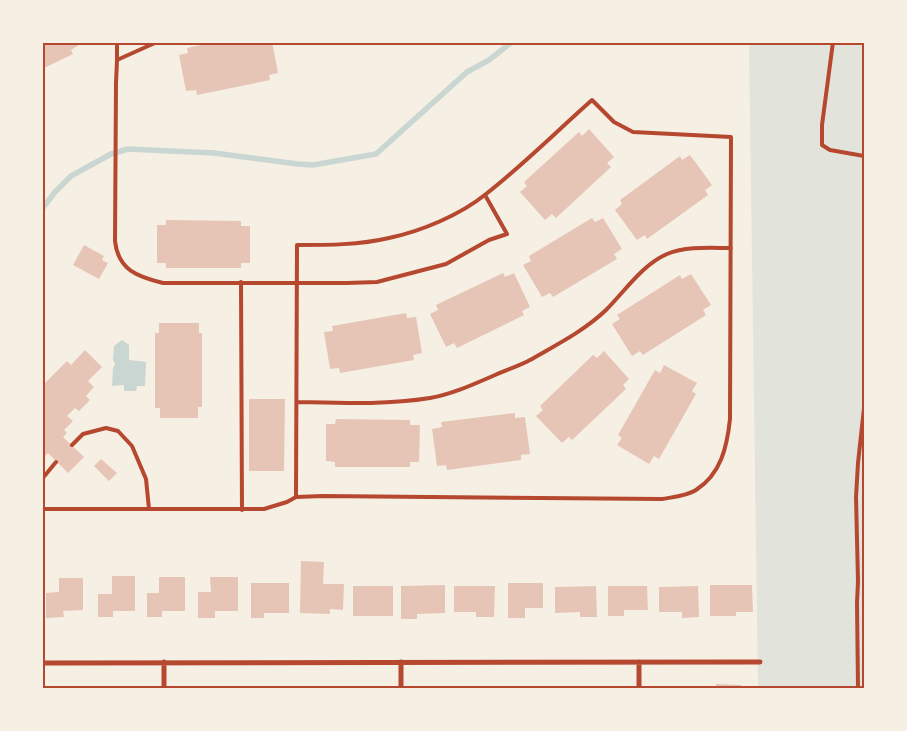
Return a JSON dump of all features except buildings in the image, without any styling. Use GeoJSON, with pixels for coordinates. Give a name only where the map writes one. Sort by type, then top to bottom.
{"type":"FeatureCollection","features":[{"type":"Feature","properties":{"kind":"street"},"geometry":{"type":"LineString","coordinates":[[164,662],[164,688]]}},
{"type":"Feature","properties":{"kind":"street"},"geometry":{"type":"LineString","coordinates":[[401,662],[401,688]]}},
{"type":"Feature","properties":{"kind":"street"},"geometry":{"type":"LineString","coordinates":[[639,662],[639,688]]}},
{"type":"Feature","properties":{"kind":"street"},"geometry":{"type":"LineString","coordinates":[[42,663],[760,662]]}},
{"type":"Feature","properties":{"kind":"lane"},"geometry":{"type":"LineString","coordinates":[[117,42],[116,250],[120,260],[131,272],[140,277],[163,283],[377,282],[446,264],[489,240],[507,234],[485,195]]}},
{"type":"Feature","properties":{"kind":"lane"},"geometry":{"type":"LineString","coordinates":[[117,60],[157,42]]}},
{"type":"Feature","properties":{"kind":"lane"},"geometry":{"type":"LineString","coordinates":[[833,42],[822,125],[822,145],[830,150],[864,156]]}},
{"type":"Feature","properties":{"kind":"lane"},"geometry":{"type":"LineString","coordinates":[[42,509],[264,509],[287,502],[296,497],[662,499],[695,491],[713,475],[720,465],[728,445],[730,419],[731,137],[633,132],[614,122],[592,100],[485,195],[443,220],[389,238],[350,243],[297,245],[296,497]]}},
{"type":"Feature","properties":{"kind":"lane"},"geometry":{"type":"LineString","coordinates":[[297,402],[360,404],[404,401],[432,398],[462,389],[527,361],[585,328],[606,310],[634,279],[666,254],[704,248],[731,248]]}},
{"type":"Feature","properties":{"kind":"lane"},"geometry":{"type":"LineString","coordinates":[[241,282],[242,510]]}},
{"type":"Feature","properties":{"kind":"lane"},"geometry":{"type":"LineString","coordinates":[[858,688],[856,498],[864,408]]}},
{"type":"Feature","properties":{"kind":"lane"},"geometry":{"type":"LineString","coordinates":[[72,445],[84,434],[106,428],[118,431],[132,446],[146,479],[149,509]]}},
{"type":"Feature","properties":{"kind":"lane"},"geometry":{"type":"LineString","coordinates":[[42,479],[56,462]]}},
{"type":"Feature","properties":{"kind":"shaded area"},"geometry":{"type":"Polygon","coordinates":[[[749,43],[864,43],[864,688],[758,688],[749,43]]]}},
{"type":"Feature","properties":{"kind":"shaded area"},"geometry":{"type":"Polygon","coordinates":[[[122,340],[129,345],[129,360],[146,362],[145,386],[137,386],[136,391],[124,391],[124,385],[112,386],[115,364],[113,359],[114,346],[122,340]]]}},
{"type":"Feature","properties":{"kind":"waterway"},"geometry":{"type":"LineString","coordinates":[[42,209],[71,176],[111,154],[128,149],[214,153],[313,165],[376,154],[467,72],[489,60],[512,42]]}}]}
